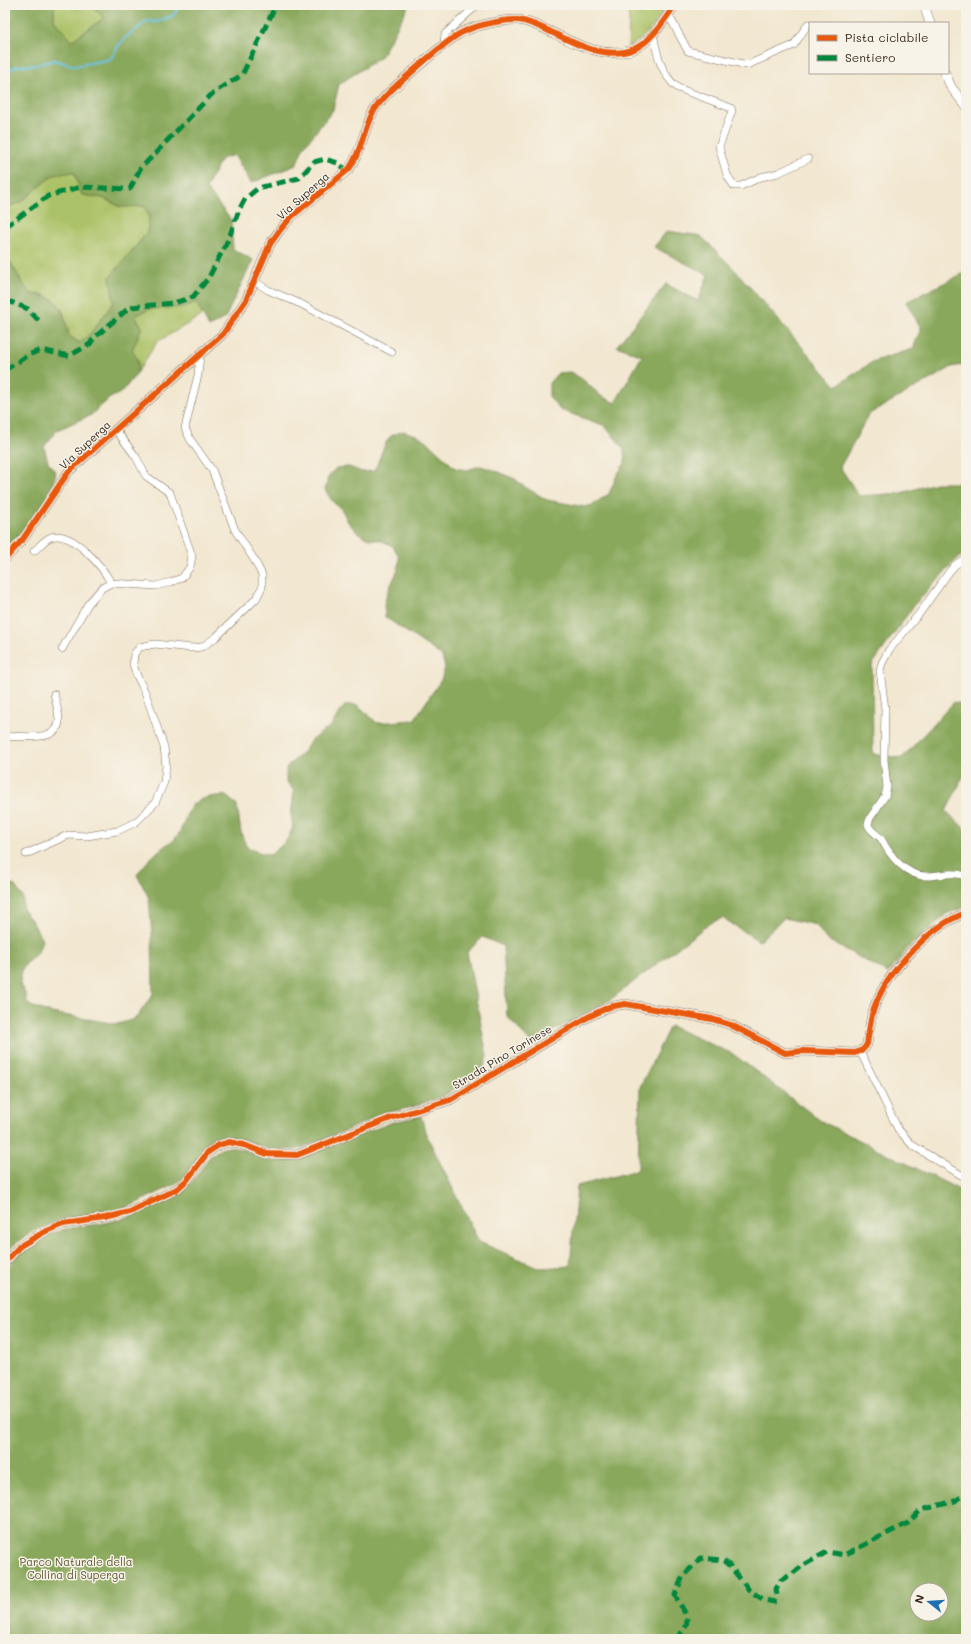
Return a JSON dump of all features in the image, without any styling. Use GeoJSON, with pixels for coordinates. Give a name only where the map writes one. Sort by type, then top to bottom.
{"type":"FeatureCollection","features":[{"type":"Feature","properties":{"kind":"street"},"geometry":{"type":"LineString","coordinates":[[444,44],[445,34],[477,5]]}},
{"type":"Feature","properties":{"kind":"street","name":"Via Superga"},"geometry":{"type":"LineString","coordinates":[[5,559],[23,539],[69,471],[222,334],[246,300],[270,244],[280,230],[291,217],[343,175],[355,161],[372,113],[388,93],[444,44],[461,33],[476,28],[498,22],[519,20],[533,24],[575,43],[606,52],[624,52],[634,49],[652,34],[675,5]]}},
{"type":"Feature","properties":{"kind":"street"},"geometry":{"type":"LineString","coordinates":[[924,5],[930,22]]}},
{"type":"Feature","properties":{"kind":"street"},"geometry":{"type":"LineString","coordinates":[[668,14],[688,51],[747,65],[794,45],[808,24]]}},
{"type":"Feature","properties":{"kind":"street"},"geometry":{"type":"LineString","coordinates":[[652,34],[658,58],[668,79],[673,84],[678,88],[731,108],[732,111],[719,147],[727,175],[734,186],[741,186],[761,177],[778,173],[808,159]]}},
{"type":"Feature","properties":{"kind":"street"},"geometry":{"type":"LineString","coordinates":[[945,74],[951,87],[966,106]]}},
{"type":"Feature","properties":{"kind":"street"},"geometry":{"type":"LineString","coordinates":[[254,281],[268,290],[301,304],[392,352]]}},
{"type":"Feature","properties":{"kind":"street"},"geometry":{"type":"LineString","coordinates":[[26,854],[68,835],[87,836],[117,831],[136,822],[155,803],[164,782],[166,766],[164,747],[145,692],[133,664],[134,654],[140,647],[155,644],[191,648],[202,647],[215,638],[256,599],[262,587],[262,575],[255,561],[235,530],[212,470],[190,439],[185,428],[198,375],[200,355]]}},
{"type":"Feature","properties":{"kind":"street"},"geometry":{"type":"LineString","coordinates":[[62,649],[88,604],[102,588],[111,583],[156,586],[182,578],[190,567],[192,556],[170,493],[146,476],[136,457],[116,430]]}},
{"type":"Feature","properties":{"kind":"street"},"geometry":{"type":"LineString","coordinates":[[34,551],[49,537],[58,536],[68,540],[90,556],[104,571],[111,583]]}},
{"type":"Feature","properties":{"kind":"street"},"geometry":{"type":"LineString","coordinates":[[966,558],[955,565],[949,572],[919,614],[889,650],[882,663],[880,671],[885,709],[884,760],[887,787],[885,796],[870,818],[868,824],[871,830],[880,838],[887,850],[913,874],[928,876],[945,873],[966,876]]}},
{"type":"Feature","properties":{"kind":"street"},"geometry":{"type":"LineString","coordinates":[[5,737],[12,735],[42,738],[55,730],[59,722],[54,694]]}},
{"type":"Feature","properties":{"kind":"street"},"geometry":{"type":"LineString","coordinates":[[966,913],[953,917],[920,942],[894,972],[875,1006],[867,1044],[865,1049],[860,1051],[898,1129],[912,1145],[966,1178]]}},
{"type":"Feature","properties":{"kind":"street","name":"Strada Pino Torinese"},"geometry":{"type":"LineString","coordinates":[[5,1262],[20,1246],[46,1231],[63,1224],[104,1218],[130,1212],[177,1189],[187,1180],[208,1152],[219,1145],[229,1142],[244,1145],[267,1154],[297,1155],[391,1118],[450,1100],[588,1017],[609,1007],[625,1004],[712,1019],[731,1025],[785,1053],[803,1051],[855,1053],[860,1051]]}},
{"type":"Feature","properties":{"kind":"street"},"geometry":{"type":"LineString","coordinates":[[5,1417],[5,1423]]}},
{"type":"Feature","properties":{"kind":"green space"},"geometry":{"type":"Polygon","coordinates":[[[5,5],[57,5],[54,8],[54,21],[64,30],[71,41],[104,18],[93,6],[94,5],[409,5],[381,57],[339,84],[333,110],[303,148],[296,165],[251,183],[234,155],[221,159],[206,188],[231,220],[233,249],[253,260],[225,318],[209,327],[196,302],[184,307],[149,309],[135,316],[142,327],[132,350],[138,361],[137,373],[122,392],[110,398],[91,415],[57,430],[44,447],[48,462],[56,472],[53,483],[43,504],[29,524],[5,549],[5,253],[23,284],[31,294],[42,295],[55,301],[65,319],[69,336],[80,343],[90,334],[114,302],[110,277],[147,233],[149,215],[144,206],[121,207],[103,198],[82,195],[74,172],[53,175],[21,202],[5,208],[5,5]]]}},
{"type":"Feature","properties":{"kind":"green space"},"geometry":{"type":"Polygon","coordinates":[[[57,5],[94,5],[93,7],[104,18],[71,42],[64,30],[54,21],[54,8],[57,5]]]}},
{"type":"Feature","properties":{"kind":"green space"},"geometry":{"type":"Polygon","coordinates":[[[627,5],[667,5],[646,34],[628,47],[629,20],[627,5]]]}},
{"type":"Feature","properties":{"kind":"green space"},"geometry":{"type":"Polygon","coordinates":[[[74,172],[82,195],[103,198],[121,207],[144,206],[149,215],[147,233],[110,277],[114,302],[90,334],[80,343],[69,336],[63,311],[44,295],[31,294],[23,284],[5,253],[5,208],[21,202],[53,175],[74,172]]]}},
{"type":"Feature","properties":{"kind":"green space"},"geometry":{"type":"Polygon","coordinates":[[[667,231],[701,236],[735,270],[836,386],[874,361],[913,349],[921,328],[906,302],[966,272],[966,364],[952,367],[869,414],[840,467],[859,496],[901,493],[936,483],[966,483],[966,553],[958,558],[914,605],[872,665],[873,754],[902,758],[954,702],[966,705],[966,771],[946,811],[966,830],[966,907],[948,913],[908,948],[888,973],[826,939],[816,925],[784,918],[759,941],[723,918],[710,923],[610,1000],[531,1043],[507,1016],[503,946],[483,937],[467,952],[487,1056],[483,1070],[445,1095],[412,1107],[386,1113],[296,1150],[268,1149],[245,1140],[229,1137],[217,1141],[205,1148],[184,1177],[174,1185],[128,1207],[104,1213],[62,1219],[32,1232],[17,1242],[5,1254],[5,1158],[8,1154],[5,1152],[5,881],[15,886],[23,897],[23,910],[32,921],[42,940],[38,952],[28,961],[21,971],[20,984],[26,995],[27,1002],[31,1006],[51,1013],[118,1024],[137,1017],[153,994],[152,936],[149,898],[137,875],[155,854],[175,839],[180,832],[190,808],[196,802],[206,798],[226,796],[237,805],[241,833],[246,846],[258,852],[270,855],[288,838],[293,827],[291,815],[294,791],[286,781],[286,768],[305,750],[311,740],[332,725],[338,714],[346,705],[358,705],[377,723],[414,720],[441,680],[445,668],[442,656],[385,617],[384,604],[388,591],[398,570],[399,557],[393,546],[380,540],[369,539],[357,532],[348,522],[342,510],[332,501],[325,490],[328,477],[336,468],[349,467],[362,472],[374,471],[388,439],[392,435],[403,431],[416,435],[427,441],[455,468],[467,470],[480,466],[491,469],[515,479],[525,487],[547,500],[585,507],[592,505],[609,494],[617,475],[625,463],[624,450],[603,425],[560,410],[549,396],[549,383],[558,373],[570,372],[582,379],[601,396],[615,403],[642,356],[617,346],[666,284],[698,301],[708,275],[654,247],[667,231]]]}},
{"type":"Feature","properties":{"kind":"green space"},"geometry":{"type":"Polygon","coordinates":[[[196,301],[203,315],[157,342],[137,373],[138,361],[132,350],[142,327],[135,316],[149,309],[196,301]]]}},
{"type":"Feature","properties":{"kind":"green space","name":"Parco Naturale della Collina di Superga"},"geometry":{"type":"Polygon","coordinates":[[[670,1026],[733,1054],[821,1121],[966,1193],[966,1639],[5,1639],[5,1270],[23,1249],[48,1235],[65,1229],[105,1223],[132,1216],[179,1192],[191,1183],[211,1155],[221,1149],[229,1147],[242,1149],[266,1158],[298,1159],[393,1122],[421,1116],[426,1134],[479,1242],[540,1268],[570,1266],[577,1186],[638,1170],[640,1087],[670,1026]]]}},
{"type":"Feature","properties":{"kind":"waterway"},"geometry":{"type":"LineString","coordinates":[[5,72],[17,66],[36,65],[54,60],[75,66],[111,59],[122,41],[147,21],[157,22],[174,15],[179,5]]}},
{"type":"Feature","properties":{"kind":"marked path"},"geometry":{"type":"LineString","coordinates":[[5,227],[48,196],[80,187],[130,189],[140,169],[214,92],[242,75],[276,5]]}},
{"type":"Feature","properties":{"kind":"marked path"},"geometry":{"type":"LineString","coordinates":[[5,370],[28,355],[41,350],[69,356],[90,344],[94,338],[130,307],[174,303],[193,297],[209,277],[228,240],[239,210],[245,199],[258,188],[299,178],[314,162],[325,159],[338,163],[347,171]]}},
{"type":"Feature","properties":{"kind":"marked path"},"geometry":{"type":"LineString","coordinates":[[5,304],[11,302],[28,309],[40,322]]}},
{"type":"Feature","properties":{"kind":"marked path"},"geometry":{"type":"LineString","coordinates":[[675,1639],[681,1633],[687,1622],[685,1613],[675,1595],[683,1576],[701,1558],[723,1560],[730,1566],[749,1590],[764,1600],[774,1602],[777,1595],[776,1589],[781,1580],[791,1575],[802,1566],[827,1552],[844,1555],[908,1523],[921,1510],[955,1501],[966,1494]]}},
{"type":"Feature","properties":{"kind":"cycle path"},"geometry":{"type":"LineString","coordinates":[[5,559],[23,539],[69,471],[223,334],[246,300],[270,244],[280,230],[291,217],[349,169],[353,163],[376,107],[392,90],[436,51],[459,34],[472,28],[496,22],[518,20],[533,24],[567,40],[589,48],[612,53],[623,52],[634,49],[652,36],[675,5]]}},
{"type":"Feature","properties":{"kind":"cycle path"},"geometry":{"type":"LineString","coordinates":[[5,1262],[20,1246],[46,1231],[63,1224],[105,1218],[130,1212],[177,1189],[187,1180],[208,1152],[219,1145],[229,1142],[244,1145],[267,1154],[297,1155],[391,1118],[450,1100],[588,1017],[609,1007],[625,1004],[712,1019],[731,1025],[785,1053],[803,1051],[855,1053],[861,1051],[867,1044],[874,1008],[880,994],[899,965],[924,939],[938,928],[952,919],[966,913]]}}]}
